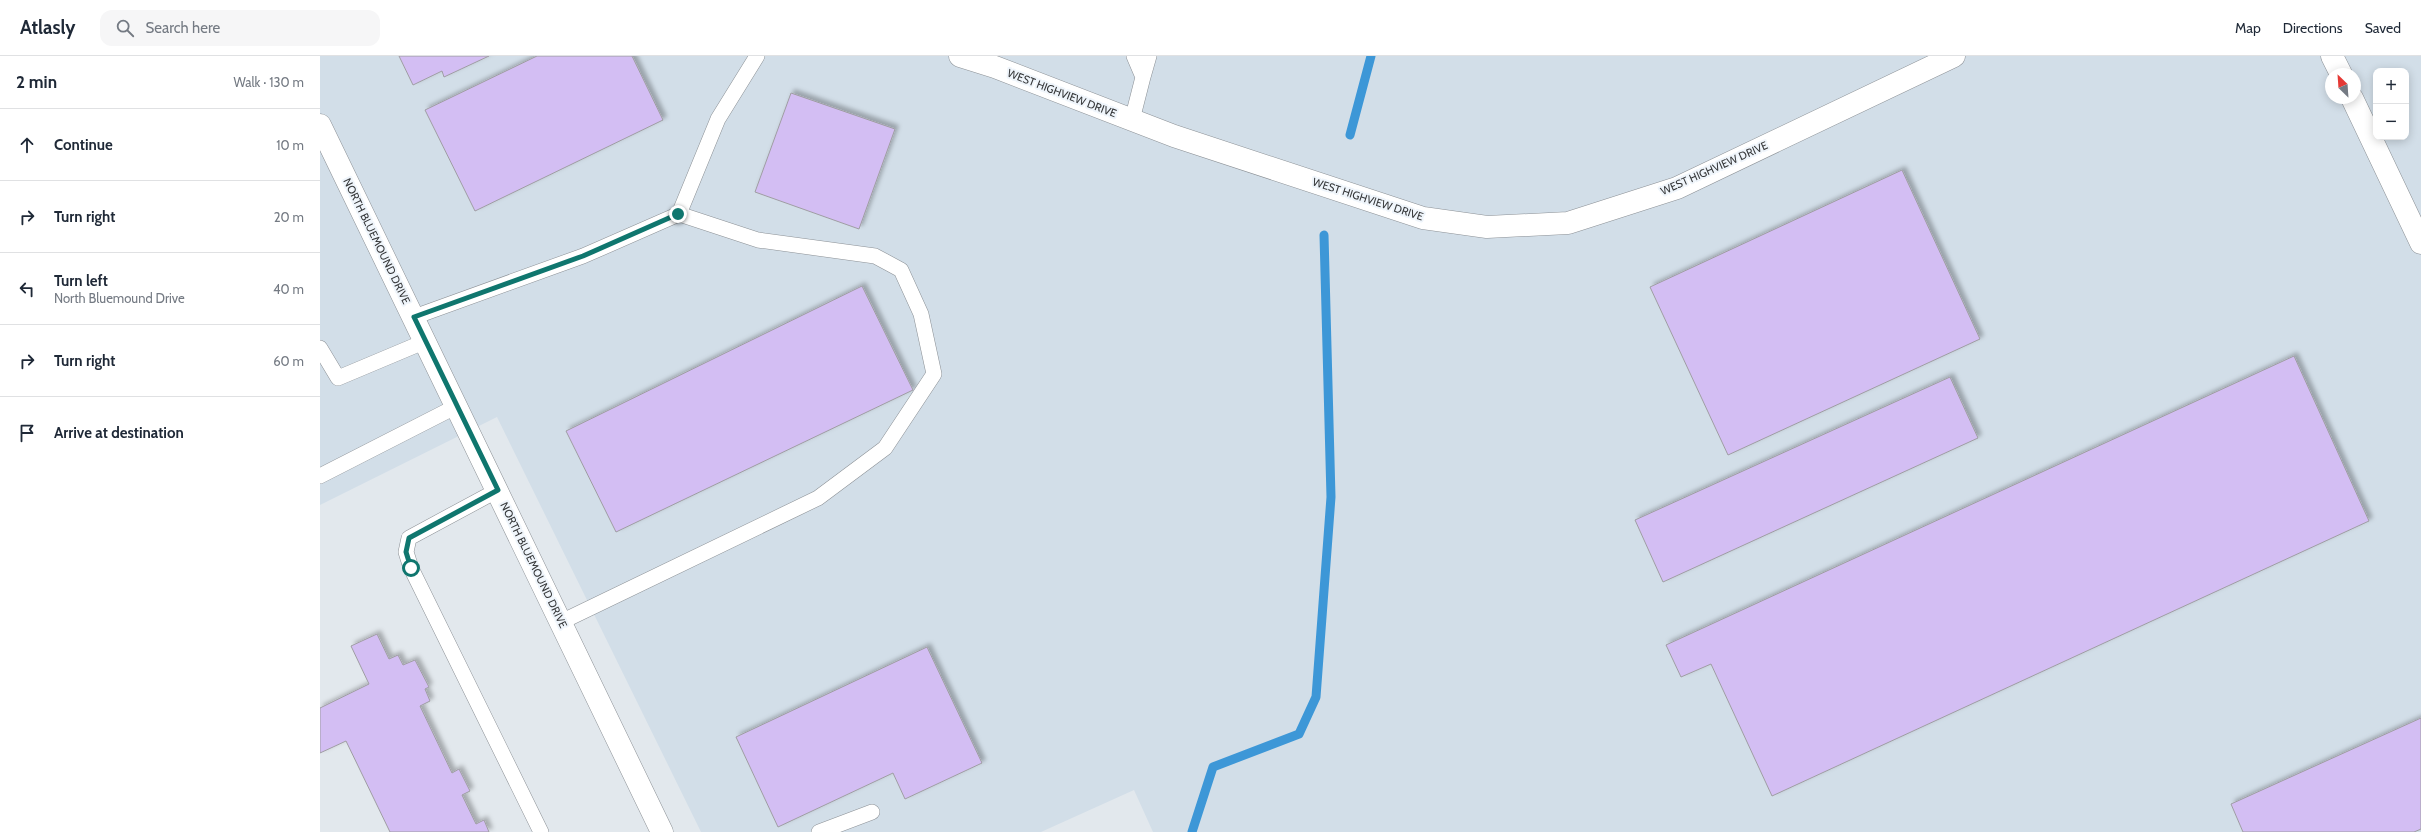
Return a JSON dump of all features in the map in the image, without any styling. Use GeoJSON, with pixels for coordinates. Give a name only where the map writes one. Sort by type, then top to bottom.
{"type":"FeatureCollection","features":[{"type":"Feature","properties":{"kind":"street","name":"WEST HIGHVIEW DRIVE"},"geometry":{"type":"LineString","coordinates":[[966,57],[1132,120],[1423,218],[1488,227],[1568,223],[1676,188],[1954,56]]}},
{"type":"Feature","properties":{"kind":"street"},"geometry":{"type":"LineString","coordinates":[[2332,56],[2338,68]]}},
{"type":"Feature","properties":{"kind":"street"},"geometry":{"type":"LineString","coordinates":[[2355,104],[2421,243]]}},
{"type":"Feature","properties":{"kind":"street","name":"NORTH BLUEMOUND DRIVE"},"geometry":{"type":"LineString","coordinates":[[320,125],[426,341],[662,832]]}},
{"type":"Feature","properties":{"kind":"lane"},"geometry":{"type":"LineString","coordinates":[[678,214],[718,119],[757,56]]}},
{"type":"Feature","properties":{"kind":"lane"},"geometry":{"type":"LineString","coordinates":[[1134,56],[1143,77]]}},
{"type":"Feature","properties":{"kind":"lane"},"geometry":{"type":"LineString","coordinates":[[1132,120],[1149,56]]}},
{"type":"Feature","properties":{"kind":"lane"},"geometry":{"type":"LineString","coordinates":[[414,317],[583,256],[678,214],[758,240],[875,256],[901,270],[921,314],[934,374],[885,448],[818,498],[561,622]]}},
{"type":"Feature","properties":{"kind":"lane"},"geometry":{"type":"LineString","coordinates":[[320,348],[338,378],[426,341]]}},
{"type":"Feature","properties":{"kind":"lane"},"geometry":{"type":"LineString","coordinates":[[320,476],[457,406]]}},
{"type":"Feature","properties":{"kind":"lane"},"geometry":{"type":"LineString","coordinates":[[498,490],[409,538],[406,552],[411,568],[541,832]]}},
{"type":"Feature","properties":{"kind":"lane"},"geometry":{"type":"LineString","coordinates":[[819,832],[872,812]]}},
{"type":"Feature","properties":{"kind":"shaded area"},"geometry":{"type":"Polygon","coordinates":[[[320,56],[2421,56],[2421,832],[1153,832],[1134,790],[1041,832],[701,832],[497,417],[320,505],[320,56]]]}},
{"type":"Feature","properties":{"kind":"building"},"geometry":{"type":"Polygon","coordinates":[[[399,56],[489,56],[444,77],[442,71],[413,85],[399,56]]]}},
{"type":"Feature","properties":{"kind":"building"},"geometry":{"type":"Polygon","coordinates":[[[537,56],[632,56],[663,120],[475,211],[425,110],[537,56]]]}},
{"type":"Feature","properties":{"kind":"building"},"geometry":{"type":"Polygon","coordinates":[[[791,93],[895,129],[859,229],[755,192],[791,93]]]}},
{"type":"Feature","properties":{"kind":"building"},"geometry":{"type":"Polygon","coordinates":[[[1902,170],[1980,339],[1728,455],[1650,287],[1902,170]]]}},
{"type":"Feature","properties":{"kind":"building"},"geometry":{"type":"Polygon","coordinates":[[[862,286],[913,390],[616,532],[566,431],[862,286]]]}},
{"type":"Feature","properties":{"kind":"building"},"geometry":{"type":"Polygon","coordinates":[[[2294,356],[2369,521],[1772,796],[1711,664],[1681,677],[1666,645],[2294,356]]]}},
{"type":"Feature","properties":{"kind":"building"},"geometry":{"type":"Polygon","coordinates":[[[1950,377],[1978,438],[1663,582],[1635,520],[1950,377]]]}},
{"type":"Feature","properties":{"kind":"building"},"geometry":{"type":"Polygon","coordinates":[[[377,634],[389,659],[398,655],[403,665],[415,660],[429,687],[425,689],[430,701],[420,706],[452,773],[459,769],[470,791],[462,795],[476,824],[484,820],[489,832],[390,832],[346,741],[320,753],[320,708],[369,684],[351,646],[377,634]]]}},
{"type":"Feature","properties":{"kind":"building"},"geometry":{"type":"Polygon","coordinates":[[[927,647],[982,763],[905,799],[893,773],[778,827],[736,737],[927,647]]]}},
{"type":"Feature","properties":{"kind":"building"},"geometry":{"type":"Polygon","coordinates":[[[2421,718],[2421,829],[2414,832],[2243,832],[2231,804],[2421,718]]]}},
{"type":"Feature","properties":{"kind":"waterway"},"geometry":{"type":"LineString","coordinates":[[1350,135],[1371,56]]}},
{"type":"Feature","properties":{"kind":"waterway"},"geometry":{"type":"LineString","coordinates":[[1192,832],[1213,767],[1299,734],[1316,697],[1331,497],[1324,235]]}},
{"type":"Feature","properties":{"kind":"route"},"geometry":{"type":"LineString","coordinates":[[411,568],[406,552],[409,538],[426,527],[498,490],[414,317],[583,256],[678,214]]}}]}
